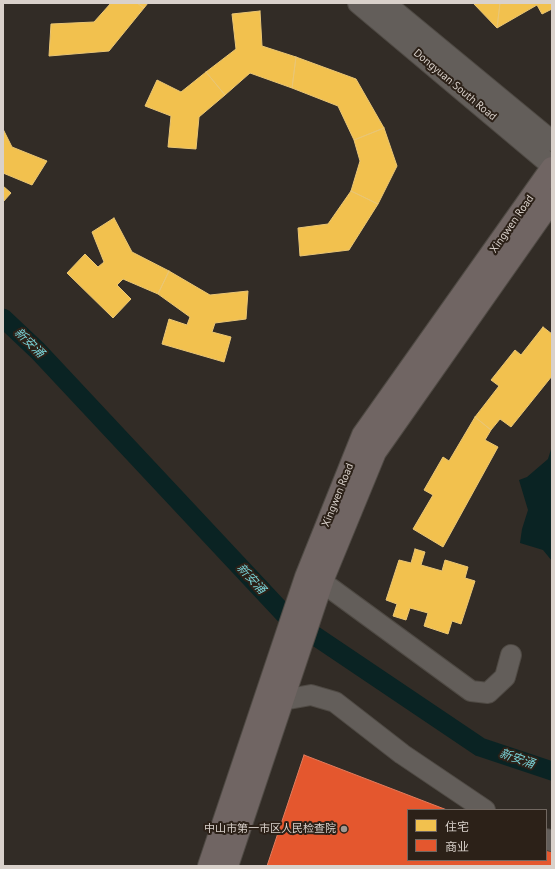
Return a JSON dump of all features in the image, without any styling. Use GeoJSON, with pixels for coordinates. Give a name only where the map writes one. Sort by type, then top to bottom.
{"type":"FeatureCollection","features":[{"type":"Feature","properties":{"kind":"main road","name":"Xingwen Road"},"geometry":{"type":"LineString","coordinates":[[209,866],[314,587],[362,435],[552,167]]}},
{"type":"Feature","properties":{"kind":"main road","name":"Xingwen Road"},"geometry":{"type":"LineString","coordinates":[[314,587],[376,452],[552,200]]}},
{"type":"Feature","properties":{"kind":"main road","name":"Xingwen Road"},"geometry":{"type":"LineString","coordinates":[[227,866],[283,700],[293,642]]}},
{"type":"Feature","properties":{"kind":"street","name":"Dongyuan South Road"},"geometry":{"type":"LineString","coordinates":[[358,3],[552,167]]}},
{"type":"Feature","properties":{"kind":"street","name":"Dongyuan South Road"},"geometry":{"type":"LineString","coordinates":[[385,3],[552,142]]}},
{"type":"Feature","properties":{"kind":"street"},"geometry":{"type":"LineString","coordinates":[[314,587],[471,691],[488,693],[505,677],[511,655]]}},
{"type":"Feature","properties":{"kind":"street"},"geometry":{"type":"LineString","coordinates":[[283,700],[312,695],[335,702],[402,754],[484,809]]}},
{"type":"Feature","properties":{"kind":"water"},"geometry":{"type":"Polygon","coordinates":[[[552,446],[552,561],[543,550],[520,543],[522,529],[528,510],[519,480],[527,477],[548,459],[552,446]]]}},
{"type":"Feature","properties":{"kind":"building: 住宅"},"geometry":{"type":"Polygon","coordinates":[[[111,3],[137,3],[144,8],[109,51],[49,56],[51,24],[94,22],[111,3]]]}},
{"type":"Feature","properties":{"kind":"building: 住宅"},"geometry":{"type":"Polygon","coordinates":[[[137,3],[148,3],[144,8],[137,3]]]}},
{"type":"Feature","properties":{"kind":"building: 住宅"},"geometry":{"type":"Polygon","coordinates":[[[473,3],[500,3],[497,28],[473,3]]]}},
{"type":"Feature","properties":{"kind":"building: 住宅"},"geometry":{"type":"Polygon","coordinates":[[[500,3],[552,3],[552,9],[542,14],[537,5],[497,28],[500,3]]]}},
{"type":"Feature","properties":{"kind":"building: 住宅"},"geometry":{"type":"Polygon","coordinates":[[[260,11],[262,46],[296,57],[292,88],[250,73],[225,95],[206,72],[236,49],[232,14],[260,11]]]}},
{"type":"Feature","properties":{"kind":"building: 住宅"},"geometry":{"type":"Polygon","coordinates":[[[296,57],[356,79],[384,128],[354,140],[338,106],[292,88],[296,57]]]}},
{"type":"Feature","properties":{"kind":"building: 住宅"},"geometry":{"type":"Polygon","coordinates":[[[206,72],[225,95],[199,117],[196,149],[168,147],[171,116],[145,106],[157,80],[181,92],[206,72]]]}},
{"type":"Feature","properties":{"kind":"building: 住宅"},"geometry":{"type":"Polygon","coordinates":[[[384,128],[397,166],[378,204],[351,191],[360,161],[354,140],[384,128]]]}},
{"type":"Feature","properties":{"kind":"building: 住宅"},"geometry":{"type":"Polygon","coordinates":[[[3,129],[12,147],[47,161],[32,185],[3,173],[3,129]]]}},
{"type":"Feature","properties":{"kind":"building: 住宅"},"geometry":{"type":"Polygon","coordinates":[[[3,186],[11,193],[3,202],[3,186]]]}},
{"type":"Feature","properties":{"kind":"building: 住宅"},"geometry":{"type":"Polygon","coordinates":[[[351,191],[378,204],[349,250],[300,256],[298,228],[328,224],[351,191]]]}},
{"type":"Feature","properties":{"kind":"building: 住宅"},"geometry":{"type":"Polygon","coordinates":[[[114,218],[132,252],[169,271],[158,294],[123,279],[117,285],[131,299],[113,318],[67,273],[85,254],[98,267],[104,262],[92,232],[114,218]]]}},
{"type":"Feature","properties":{"kind":"building: 住宅"},"geometry":{"type":"Polygon","coordinates":[[[169,271],[210,295],[248,291],[246,319],[215,323],[212,332],[231,337],[224,362],[162,344],[169,319],[187,325],[190,317],[158,294],[169,271]]]}},
{"type":"Feature","properties":{"kind":"building: 住宅"},"geometry":{"type":"Polygon","coordinates":[[[543,327],[552,334],[552,376],[511,427],[500,419],[491,430],[475,417],[499,386],[491,380],[515,350],[521,355],[543,327]]]}},
{"type":"Feature","properties":{"kind":"building: 住宅"},"geometry":{"type":"Polygon","coordinates":[[[475,417],[491,430],[485,440],[498,447],[443,547],[413,529],[433,495],[424,490],[443,457],[449,461],[475,417]]]}},
{"type":"Feature","properties":{"kind":"building: 住宅"},"geometry":{"type":"Polygon","coordinates":[[[415,549],[425,552],[421,565],[442,571],[445,560],[468,567],[465,578],[475,581],[461,624],[452,621],[448,634],[424,626],[428,613],[410,608],[406,620],[393,616],[397,604],[386,600],[399,560],[411,563],[415,549]]]}},
{"type":"Feature","properties":{"kind":"building: 商业","name":"中山市第一市区人民检查院"},"geometry":{"type":"Polygon","coordinates":[[[304,755],[444,809],[407,809],[407,861],[547,861],[547,848],[552,850],[552,866],[267,866],[304,755]]]}},
{"type":"Feature","properties":{"kind":"waterway","name":"新安涌"},"geometry":{"type":"LineString","coordinates":[[3,318],[38,351],[287,617],[480,747],[552,771]]}},
{"type":"Feature","properties":{"kind":"place","name":"中山市第一市区人民检查院"},"geometry":{"type":"Point","coordinates":[344,829]}}]}
